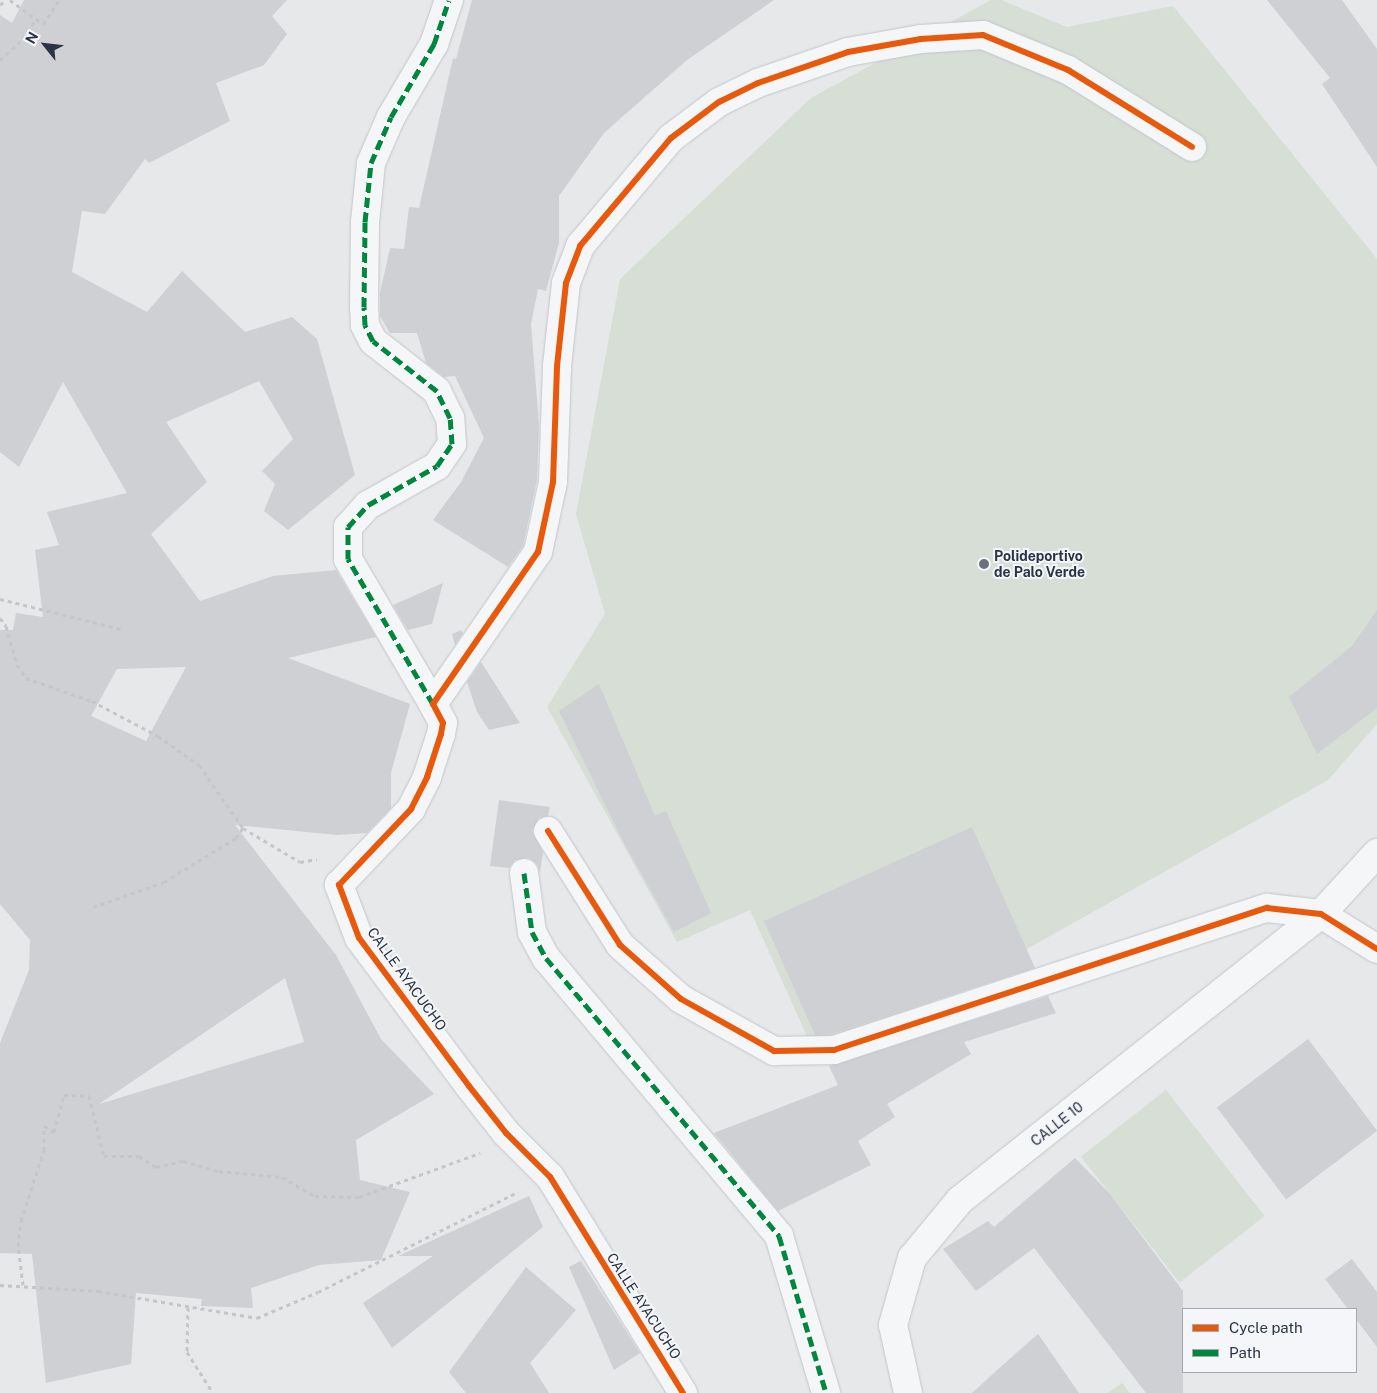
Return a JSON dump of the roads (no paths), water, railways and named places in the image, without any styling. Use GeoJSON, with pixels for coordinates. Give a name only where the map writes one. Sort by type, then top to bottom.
{"type":"FeatureCollection","features":[{"type":"Feature","properties":{"kind":"street"},"geometry":{"type":"LineString","coordinates":[[449,0],[434,44],[391,117],[371,163],[365,222],[364,307],[365,325],[373,341],[437,390],[450,418],[452,444],[437,466],[368,505],[348,527],[348,559],[433,704],[538,552],[554,482],[557,366],[566,283],[580,246],[671,138],[719,102],[758,84],[848,52],[921,39],[983,36],[1068,70],[1192,147]]}},
{"type":"Feature","properties":{"kind":"street","name":"CALLE AYACUCHO"},"geometry":{"type":"LineString","coordinates":[[433,704],[443,724],[441,734],[427,777],[411,809],[339,885],[359,938],[506,1133],[550,1177],[683,1393]]}},
{"type":"Feature","properties":{"kind":"street"},"geometry":{"type":"LineString","coordinates":[[548,831],[620,945],[681,999],[774,1051],[834,1050],[1267,908],[1321,914],[1377,949]]}},
{"type":"Feature","properties":{"kind":"street","name":"CALLE 10"},"geometry":{"type":"LineString","coordinates":[[908,1393],[893,1325],[912,1258],[960,1200],[1321,914],[1377,854]]}},
{"type":"Feature","properties":{"kind":"street"},"geometry":{"type":"LineString","coordinates":[[524,873],[532,932],[546,958],[779,1236],[826,1393]]}},
{"type":"Feature","properties":{"kind":"place","name":"Polideportivo de Palo Verde"},"geometry":{"type":"Point","coordinates":[984,564]}}]}
